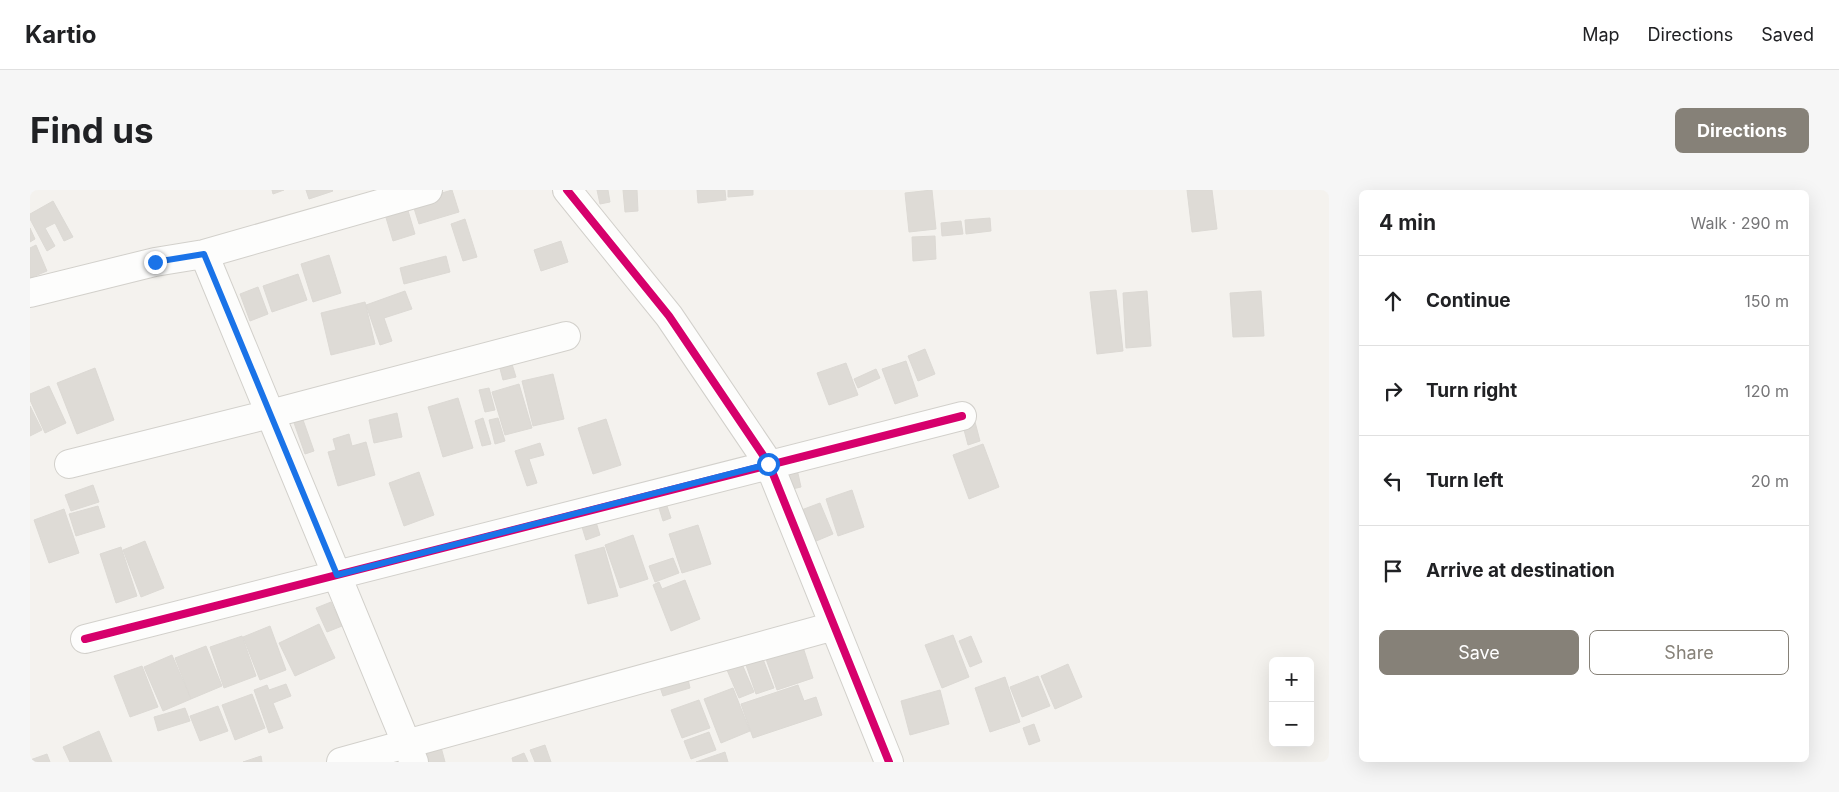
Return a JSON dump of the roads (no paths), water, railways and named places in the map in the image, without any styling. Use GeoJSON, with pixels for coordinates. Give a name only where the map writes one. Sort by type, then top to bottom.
{"type":"FeatureCollection","features":[{"type":"Feature","properties":{"kind":"street"},"geometry":{"type":"LineString","coordinates":[[30,293],[155,262],[204,254],[428,190]]}},
{"type":"Feature","properties":{"kind":"street"},"geometry":{"type":"LineString","coordinates":[[567,190],[669,316],[768,464],[889,762]]}},
{"type":"Feature","properties":{"kind":"street"},"geometry":{"type":"LineString","coordinates":[[204,254],[410,753]]}},
{"type":"Feature","properties":{"kind":"street"},"geometry":{"type":"LineString","coordinates":[[69,464],[270,414],[566,336]]}},
{"type":"Feature","properties":{"kind":"street"},"geometry":{"type":"LineString","coordinates":[[85,639],[962,416]]}},
{"type":"Feature","properties":{"kind":"street"},"geometry":{"type":"LineString","coordinates":[[341,762],[410,753],[834,626]]}}]}
